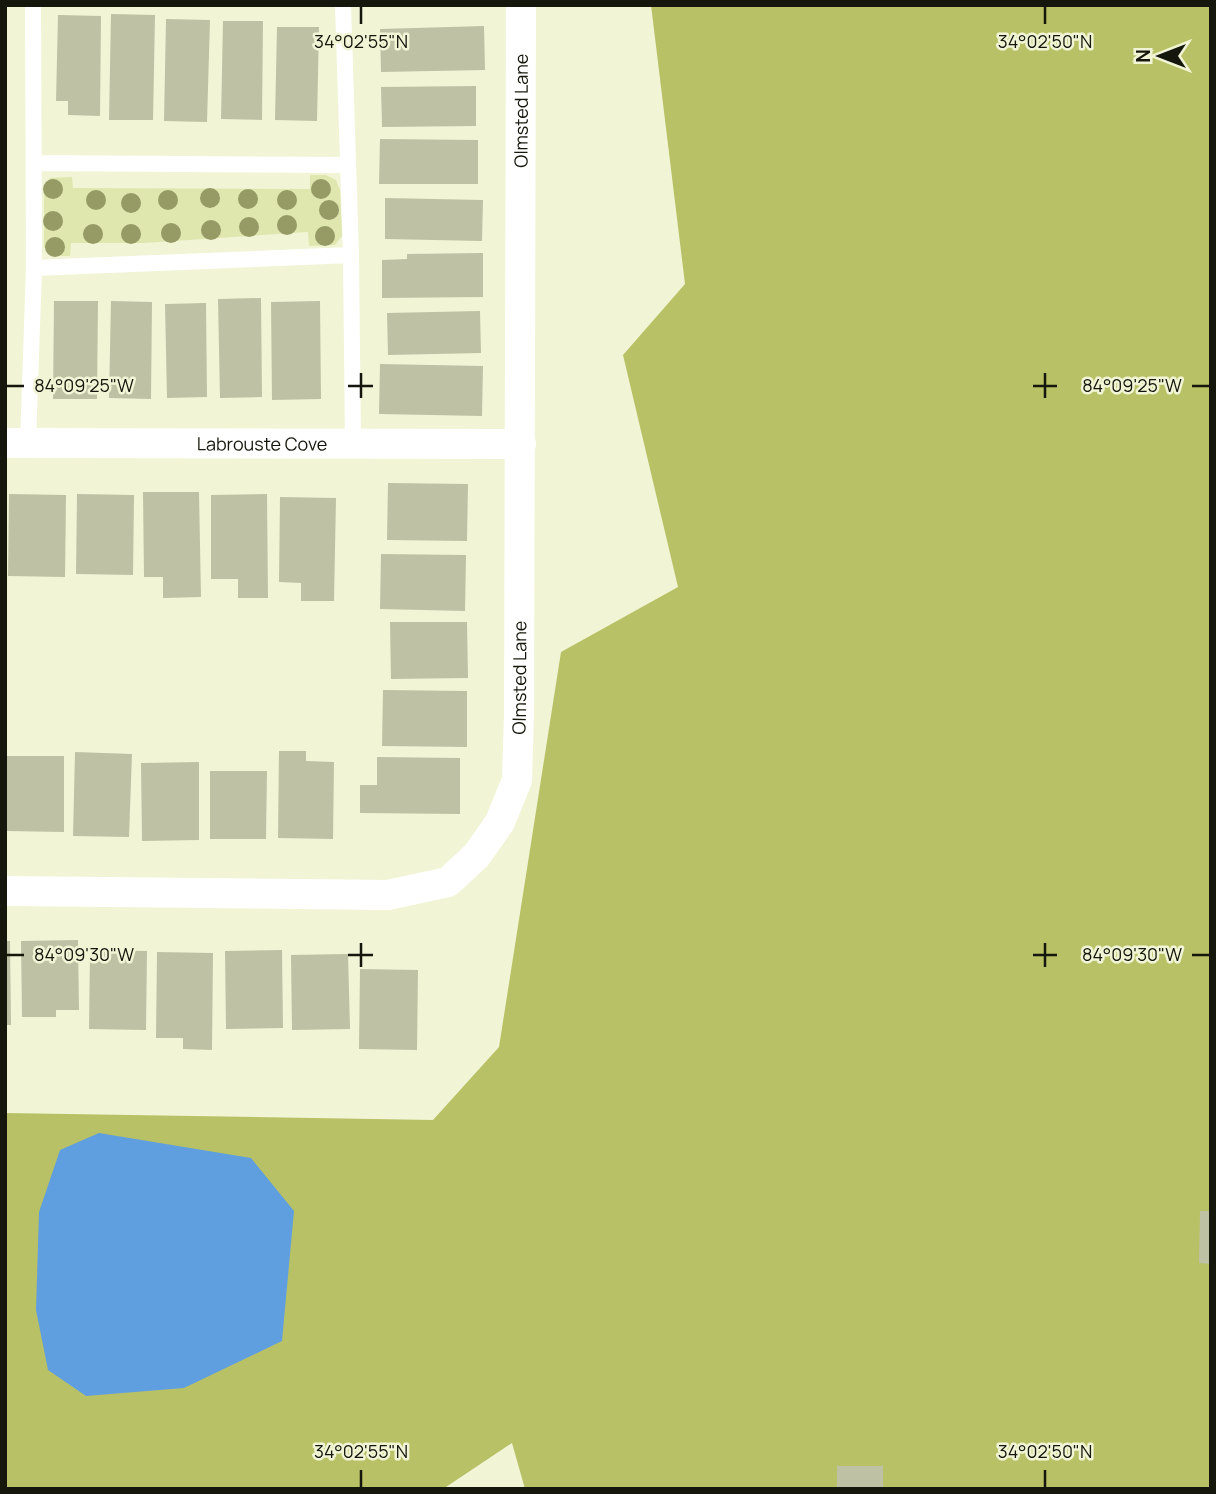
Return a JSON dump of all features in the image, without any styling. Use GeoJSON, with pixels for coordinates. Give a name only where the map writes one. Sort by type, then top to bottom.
{"type":"FeatureCollection","features":[{"type":"Feature","properties":{"kind":"street","name":"Olmsted Lane"},"geometry":{"type":"LineString","coordinates":[[5,891],[388,895],[448,883],[477,855],[500,822],[517,780],[521,444],[521,5]]}},
{"type":"Feature","properties":{"kind":"street","name":"Labrouste Cove"},"geometry":{"type":"LineString","coordinates":[[16,443],[521,444]]}},
{"type":"Feature","properties":{"kind":"lane"},"geometry":{"type":"LineString","coordinates":[[16,443],[34,268],[33,5]]}},
{"type":"Feature","properties":{"kind":"lane"},"geometry":{"type":"LineString","coordinates":[[344,5],[353,445]]}},
{"type":"Feature","properties":{"kind":"lane"},"geometry":{"type":"LineString","coordinates":[[34,163],[347,165]]}},
{"type":"Feature","properties":{"kind":"lane"},"geometry":{"type":"LineString","coordinates":[[34,268],[351,255]]}},
{"type":"Feature","properties":{"kind":"green space"},"geometry":{"type":"Polygon","coordinates":[[[651,5],[1211,5],[1211,1489],[525,1489],[512,1443],[443,1489],[5,1489],[5,1113],[433,1120],[499,1047],[561,652],[678,587],[623,355],[685,284],[651,5]]]}},
{"type":"Feature","properties":{"kind":"green space"},"geometry":{"type":"Polygon","coordinates":[[[310,175],[326,175],[336,180],[340,190],[342,236],[335,245],[309,246],[308,232],[144,243],[71,243],[70,256],[53,256],[44,247],[44,190],[50,178],[72,177],[73,188],[310,189],[310,175]]]}},
{"type":"Feature","properties":{"kind":"water"},"geometry":{"type":"Polygon","coordinates":[[[99,1133],[251,1158],[294,1211],[282,1341],[184,1388],[86,1396],[48,1370],[36,1310],[39,1212],[60,1150],[99,1133]]]}},
{"type":"Feature","properties":{"kind":"building"},"geometry":{"type":"Polygon","coordinates":[[[111,14],[155,15],[153,120],[109,120],[111,14]]]}},
{"type":"Feature","properties":{"kind":"building"},"geometry":{"type":"Polygon","coordinates":[[[58,15],[101,16],[100,116],[68,115],[68,101],[56,101],[58,15]]]}},
{"type":"Feature","properties":{"kind":"building"},"geometry":{"type":"Polygon","coordinates":[[[166,19],[210,20],[207,122],[164,121],[166,19]]]}},
{"type":"Feature","properties":{"kind":"building"},"geometry":{"type":"Polygon","coordinates":[[[223,21],[263,21],[262,120],[221,119],[223,21]]]}},
{"type":"Feature","properties":{"kind":"building"},"geometry":{"type":"Polygon","coordinates":[[[484,26],[485,70],[381,72],[380,29],[484,26]]]}},
{"type":"Feature","properties":{"kind":"building"},"geometry":{"type":"Polygon","coordinates":[[[277,27],[319,27],[317,121],[275,120],[277,27]]]}},
{"type":"Feature","properties":{"kind":"building"},"geometry":{"type":"Polygon","coordinates":[[[476,86],[476,126],[382,127],[381,87],[476,86]]]}},
{"type":"Feature","properties":{"kind":"building"},"geometry":{"type":"Polygon","coordinates":[[[380,139],[478,140],[478,184],[379,184],[380,139]]]}},
{"type":"Feature","properties":{"kind":"building"},"geometry":{"type":"Polygon","coordinates":[[[385,198],[483,200],[482,241],[385,239],[385,198]]]}},
{"type":"Feature","properties":{"kind":"building"},"geometry":{"type":"Polygon","coordinates":[[[483,253],[483,297],[382,298],[382,260],[407,259],[407,254],[483,253]]]}},
{"type":"Feature","properties":{"kind":"building"},"geometry":{"type":"Polygon","coordinates":[[[261,298],[262,397],[220,398],[218,299],[261,298]]]}},
{"type":"Feature","properties":{"kind":"building"},"geometry":{"type":"Polygon","coordinates":[[[54,301],[98,301],[97,399],[53,399],[54,301]]]}},
{"type":"Feature","properties":{"kind":"building"},"geometry":{"type":"Polygon","coordinates":[[[111,301],[152,302],[151,399],[109,398],[111,301]]]}},
{"type":"Feature","properties":{"kind":"building"},"geometry":{"type":"Polygon","coordinates":[[[320,301],[321,399],[272,400],[271,302],[320,301]]]}},
{"type":"Feature","properties":{"kind":"building"},"geometry":{"type":"Polygon","coordinates":[[[206,303],[207,397],[167,398],[165,304],[206,303]]]}},
{"type":"Feature","properties":{"kind":"building"},"geometry":{"type":"Polygon","coordinates":[[[480,311],[481,353],[388,355],[387,313],[480,311]]]}},
{"type":"Feature","properties":{"kind":"building"},"geometry":{"type":"Polygon","coordinates":[[[380,364],[483,366],[482,416],[379,414],[380,364]]]}},
{"type":"Feature","properties":{"kind":"building"},"geometry":{"type":"Polygon","coordinates":[[[388,483],[468,484],[467,541],[387,540],[388,483]]]}},
{"type":"Feature","properties":{"kind":"building"},"geometry":{"type":"Polygon","coordinates":[[[143,492],[199,492],[201,597],[163,598],[163,577],[144,577],[143,492]]]}},
{"type":"Feature","properties":{"kind":"building"},"geometry":{"type":"Polygon","coordinates":[[[9,494],[66,495],[65,577],[8,576],[9,494]]]}},
{"type":"Feature","properties":{"kind":"building"},"geometry":{"type":"Polygon","coordinates":[[[77,494],[134,495],[133,575],[76,574],[77,494]]]}},
{"type":"Feature","properties":{"kind":"building"},"geometry":{"type":"Polygon","coordinates":[[[267,494],[268,598],[238,598],[238,579],[211,579],[211,495],[267,494]]]}},
{"type":"Feature","properties":{"kind":"building"},"geometry":{"type":"Polygon","coordinates":[[[280,497],[336,498],[334,601],[301,601],[301,583],[279,582],[280,497]]]}},
{"type":"Feature","properties":{"kind":"building"},"geometry":{"type":"Polygon","coordinates":[[[381,554],[466,555],[465,611],[380,609],[381,554]]]}},
{"type":"Feature","properties":{"kind":"building"},"geometry":{"type":"Polygon","coordinates":[[[390,622],[467,622],[468,678],[391,679],[390,622]]]}},
{"type":"Feature","properties":{"kind":"building"},"geometry":{"type":"Polygon","coordinates":[[[383,690],[467,691],[467,747],[382,746],[383,690]]]}},
{"type":"Feature","properties":{"kind":"building"},"geometry":{"type":"Polygon","coordinates":[[[279,751],[306,751],[306,761],[334,762],[333,839],[278,838],[279,751]]]}},
{"type":"Feature","properties":{"kind":"building"},"geometry":{"type":"Polygon","coordinates":[[[75,752],[132,754],[129,837],[73,836],[75,752]]]}},
{"type":"Feature","properties":{"kind":"building"},"geometry":{"type":"Polygon","coordinates":[[[6,756],[64,756],[64,832],[5,831],[6,756]]]}},
{"type":"Feature","properties":{"kind":"building"},"geometry":{"type":"Polygon","coordinates":[[[377,757],[460,758],[460,814],[360,813],[360,785],[377,785],[377,757]]]}},
{"type":"Feature","properties":{"kind":"building"},"geometry":{"type":"Polygon","coordinates":[[[199,762],[199,840],[142,841],[141,763],[199,762]]]}},
{"type":"Feature","properties":{"kind":"building"},"geometry":{"type":"Polygon","coordinates":[[[210,771],[267,771],[266,839],[210,839],[210,771]]]}},
{"type":"Feature","properties":{"kind":"building"},"geometry":{"type":"Polygon","coordinates":[[[78,940],[79,1010],[56,1010],[56,1017],[22,1017],[21,941],[78,940]]]}},
{"type":"Feature","properties":{"kind":"building"},"geometry":{"type":"Polygon","coordinates":[[[5,941],[10,941],[11,1025],[5,1025],[5,941]]]}},
{"type":"Feature","properties":{"kind":"building"},"geometry":{"type":"Polygon","coordinates":[[[90,950],[147,951],[146,1030],[89,1029],[90,950]]]}},
{"type":"Feature","properties":{"kind":"building"},"geometry":{"type":"Polygon","coordinates":[[[282,950],[283,1028],[226,1029],[225,951],[282,950]]]}},
{"type":"Feature","properties":{"kind":"building"},"geometry":{"type":"Polygon","coordinates":[[[157,952],[213,953],[212,1050],[183,1049],[183,1038],[156,1038],[157,952]]]}},
{"type":"Feature","properties":{"kind":"building"},"geometry":{"type":"Polygon","coordinates":[[[348,954],[350,1029],[292,1030],[291,955],[348,954]]]}},
{"type":"Feature","properties":{"kind":"building"},"geometry":{"type":"Polygon","coordinates":[[[360,969],[418,970],[417,1050],[359,1049],[360,969]]]}},
{"type":"Feature","properties":{"kind":"building"},"geometry":{"type":"Polygon","coordinates":[[[1200,1211],[1211,1211],[1211,1264],[1199,1263],[1200,1211]]]}},
{"type":"Feature","properties":{"kind":"building"},"geometry":{"type":"Polygon","coordinates":[[[837,1466],[883,1466],[883,1489],[837,1489],[837,1466]]]}}]}
